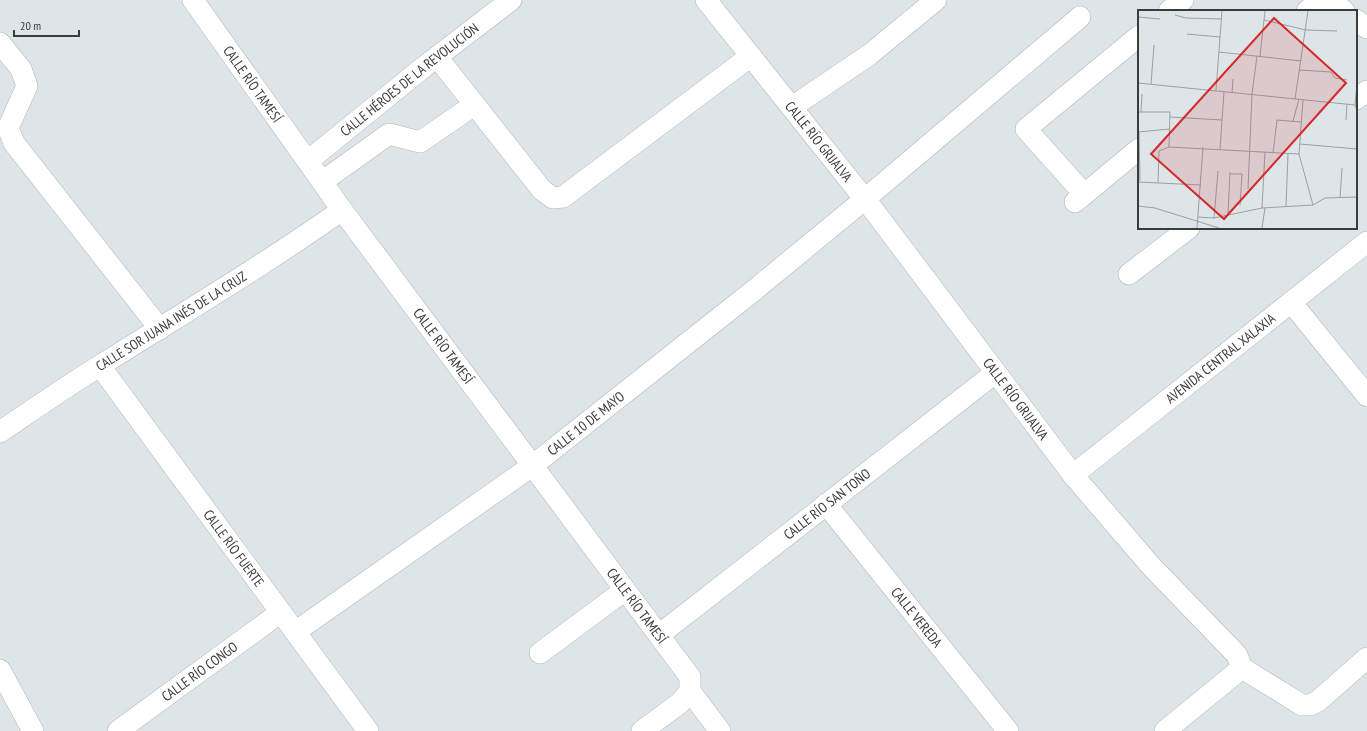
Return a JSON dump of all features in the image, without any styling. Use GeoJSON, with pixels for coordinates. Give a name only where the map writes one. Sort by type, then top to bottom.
{"type":"FeatureCollection","features":[{"type":"Feature","properties":{"kind":"street","name":"CALLE RÍO TAMESÍ"},"geometry":{"type":"LineString","coordinates":[[193,0],[323,181],[342,210],[690,677],[690,691]]}},
{"type":"Feature","properties":{"kind":"street","name":"CALLE HÉROES DE LA REVOLUCIÓN"},"geometry":{"type":"LineString","coordinates":[[308,161],[436,57],[511,0]]}},
{"type":"Feature","properties":{"kind":"street","name":"CALLE RÍO GRIJALVA"},"geometry":{"type":"LineString","coordinates":[[706,0],[865,199],[1073,475],[1151,566],[1237,655],[1242,668]]}},
{"type":"Feature","properties":{"kind":"street"},"geometry":{"type":"LineString","coordinates":[[792,107],[869,55],[936,0]]}},
{"type":"Feature","properties":{"kind":"street"},"geometry":{"type":"LineString","coordinates":[[1170,10],[1183,0]]}},
{"type":"Feature","properties":{"kind":"street"},"geometry":{"type":"LineString","coordinates":[[1308,10],[1320,0]]}},
{"type":"Feature","properties":{"kind":"street"},"geometry":{"type":"LineString","coordinates":[[1330,0],[1343,10]]}},
{"type":"Feature","properties":{"kind":"street","name":"CALLE 10 DE MAYO"},"geometry":{"type":"LineString","coordinates":[[295,632],[532,466],[758,287],[865,199],[1080,17]]}},
{"type":"Feature","properties":{"kind":"street"},"geometry":{"type":"LineString","coordinates":[[1357,21],[1367,28]]}},
{"type":"Feature","properties":{"kind":"street"},"geometry":{"type":"LineString","coordinates":[[1138,37],[1026,129],[1079,198],[1138,150]]}},
{"type":"Feature","properties":{"kind":"street"},"geometry":{"type":"LineString","coordinates":[[0,43],[21,69],[27,86],[8,128],[14,143],[160,329]]}},
{"type":"Feature","properties":{"kind":"street"},"geometry":{"type":"LineString","coordinates":[[436,57],[542,190],[553,198],[564,197],[752,56]]}},
{"type":"Feature","properties":{"kind":"street"},"geometry":{"type":"LineString","coordinates":[[1357,98],[1367,90]]}},
{"type":"Feature","properties":{"kind":"street"},"geometry":{"type":"LineString","coordinates":[[323,181],[389,134],[420,142],[474,105]]}},
{"type":"Feature","properties":{"kind":"street","name":"CALLE SOR JUANA INÉS DE LA CRUZ"},"geometry":{"type":"LineString","coordinates":[[0,432],[100,366],[292,245],[342,210]]}},
{"type":"Feature","properties":{"kind":"street"},"geometry":{"type":"LineString","coordinates":[[1129,274],[1189,229]]}},
{"type":"Feature","properties":{"kind":"street","name":"AVENIDA CENTRAL XALAXIA"},"geometry":{"type":"LineString","coordinates":[[1073,475],[1367,242]]}},
{"type":"Feature","properties":{"kind":"street"},"geometry":{"type":"LineString","coordinates":[[1291,302],[1367,396]]}},
{"type":"Feature","properties":{"kind":"street","name":"CALLE RÍO FUERTE"},"geometry":{"type":"LineString","coordinates":[[100,366],[368,731]]}},
{"type":"Feature","properties":{"kind":"street","name":"CALLE RÍO SAN TOÑO"},"geometry":{"type":"LineString","coordinates":[[659,635],[995,373]]}},
{"type":"Feature","properties":{"kind":"street","name":"CALLE VEREDA"},"geometry":{"type":"LineString","coordinates":[[826,504],[1008,731]]}},
{"type":"Feature","properties":{"kind":"street"},"geometry":{"type":"LineString","coordinates":[[540,653],[625,590]]}},
{"type":"Feature","properties":{"kind":"street","name":"CALLE RÍO CONGO"},"geometry":{"type":"LineString","coordinates":[[118,731],[281,612]]}},
{"type":"Feature","properties":{"kind":"street"},"geometry":{"type":"LineString","coordinates":[[1165,731],[1242,668],[1302,705],[1310,705],[1318,701],[1367,658]]}},
{"type":"Feature","properties":{"kind":"street"},"geometry":{"type":"LineString","coordinates":[[0,670],[33,731]]}},
{"type":"Feature","properties":{"kind":"street"},"geometry":{"type":"LineString","coordinates":[[642,731],[680,703],[690,691],[720,731]]}}]}
